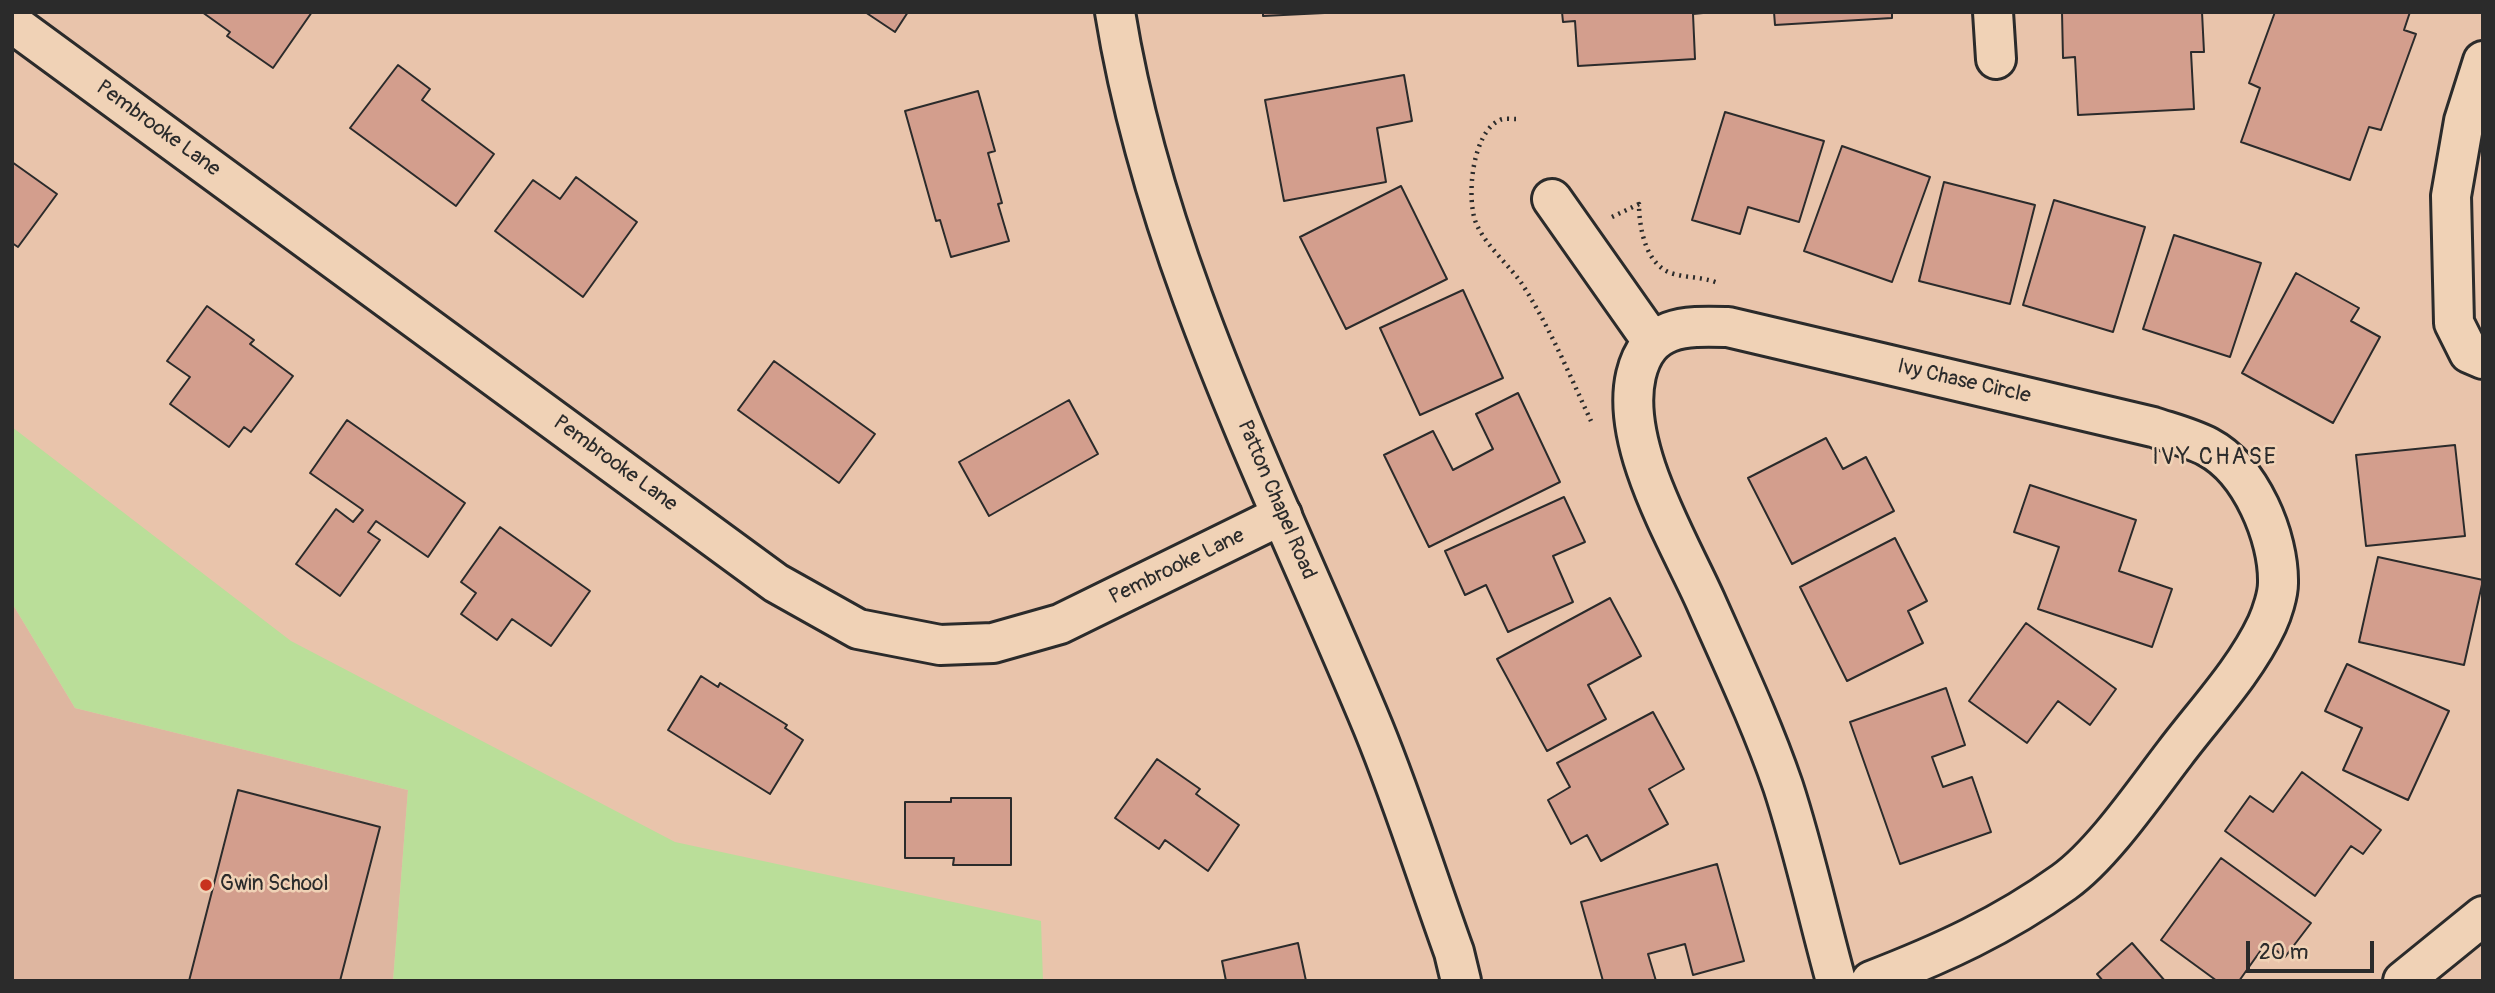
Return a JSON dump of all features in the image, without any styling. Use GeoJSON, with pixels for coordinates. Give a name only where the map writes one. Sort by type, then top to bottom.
{"type":"FeatureCollection","features":[{"type":"Feature","properties":{"kind":"street","name":"Patton Chapel Road"},"geometry":{"type":"LineString","coordinates":[[1115,12],[1141,140],[1184,280],[1374,730],[1454,952],[1461,981]]}},
{"type":"Feature","properties":{"kind":"street"},"geometry":{"type":"LineString","coordinates":[[1993,12],[1996,59]]}},
{"type":"Feature","properties":{"kind":"street","name":"Pembrooke Lane"},"geometry":{"type":"LineString","coordinates":[[12,23],[776,583],[858,629],[940,645],[993,643],[1060,624],[1282,515]]}},
{"type":"Feature","properties":{"kind":"street"},"geometry":{"type":"LineString","coordinates":[[2483,61],[2464,121],[2451,196],[2454,323],[2469,353],[2483,359]]}},
{"type":"Feature","properties":{"kind":"street"},"geometry":{"type":"LineString","coordinates":[[1552,199],[1652,341],[1636,375],[1634,418],[1647,472],[1754,710],[1783,787],[1836,981]]}},
{"type":"Feature","properties":{"kind":"street","name":"Ivy Chase Circle"},"geometry":{"type":"LineString","coordinates":[[1652,341],[1681,326],[1728,327],[2153,427],[2210,448],[2243,479],[2262,510],[2275,549],[2279,586],[2267,623],[2248,659],[2119,826],[2067,880],[2008,919],[1946,953],[1871,981]]}},
{"type":"Feature","properties":{"kind":"street"},"geometry":{"type":"LineString","coordinates":[[2403,981],[2483,916]]}},
{"type":"Feature","properties":{"kind":"path"},"geometry":{"type":"LineString","coordinates":[[1576,233],[1639,204],[1643,239],[1657,264],[1671,274],[1707,279],[1730,289]]}},
{"type":"Feature","properties":{"kind":"shaded area","name":"Gwin School"},"geometry":{"type":"Polygon","coordinates":[[[12,603],[75,708],[408,790],[393,981],[12,981],[12,603]]]}},
{"type":"Feature","properties":{"kind":"green space"},"geometry":{"type":"Polygon","coordinates":[[[12,427],[291,641],[675,842],[1041,921],[1043,981],[393,981],[408,790],[75,708],[12,603],[12,427]]]}},
{"type":"Feature","properties":{"kind":"building"},"geometry":{"type":"Polygon","coordinates":[[[202,12],[312,12],[273,68],[227,36],[230,32],[202,12]]]}},
{"type":"Feature","properties":{"kind":"building"},"geometry":{"type":"Polygon","coordinates":[[[865,12],[908,12],[895,32],[865,12]]]}},
{"type":"Feature","properties":{"kind":"building"},"geometry":{"type":"Polygon","coordinates":[[[1263,12],[1345,12],[1263,16],[1263,12]]]}},
{"type":"Feature","properties":{"kind":"building"},"geometry":{"type":"Polygon","coordinates":[[[1562,12],[1703,12],[1693,14],[1695,59],[1578,66],[1575,21],[1563,22],[1562,12]]]}},
{"type":"Feature","properties":{"kind":"building"},"geometry":{"type":"Polygon","coordinates":[[[1774,12],[1892,12],[1892,18],[1775,25],[1774,12]]]}},
{"type":"Feature","properties":{"kind":"building"},"geometry":{"type":"Polygon","coordinates":[[[2062,12],[2202,12],[2204,52],[2191,52],[2194,109],[2078,115],[2075,57],[2063,58],[2062,12]]]}},
{"type":"Feature","properties":{"kind":"building"},"geometry":{"type":"Polygon","coordinates":[[[2275,12],[2410,12],[2404,30],[2416,34],[2381,130],[2369,127],[2350,180],[2241,142],[2260,88],[2249,83],[2275,12]]]}},
{"type":"Feature","properties":{"kind":"building"},"geometry":{"type":"Polygon","coordinates":[[[398,65],[430,89],[422,100],[494,154],[456,206],[350,128],[398,65]]]}},
{"type":"Feature","properties":{"kind":"building"},"geometry":{"type":"Polygon","coordinates":[[[1404,75],[1412,121],[1377,128],[1386,182],[1284,201],[1265,100],[1404,75]]]}},
{"type":"Feature","properties":{"kind":"building"},"geometry":{"type":"Polygon","coordinates":[[[978,91],[995,151],[988,153],[1002,203],[998,204],[1009,241],[951,257],[940,220],[936,221],[905,111],[978,91]]]}},
{"type":"Feature","properties":{"kind":"building"},"geometry":{"type":"Polygon","coordinates":[[[1725,112],[1824,141],[1799,222],[1748,207],[1740,234],[1692,220],[1725,112]]]}},
{"type":"Feature","properties":{"kind":"building"},"geometry":{"type":"Polygon","coordinates":[[[1842,146],[1930,177],[1892,282],[1804,251],[1842,146]]]}},
{"type":"Feature","properties":{"kind":"building"},"geometry":{"type":"Polygon","coordinates":[[[12,162],[57,194],[18,247],[12,243],[12,162]]]}},
{"type":"Feature","properties":{"kind":"building"},"geometry":{"type":"Polygon","coordinates":[[[576,177],[637,222],[583,297],[495,231],[533,180],[560,199],[576,177]]]}},
{"type":"Feature","properties":{"kind":"building"},"geometry":{"type":"Polygon","coordinates":[[[1944,182],[2035,205],[2010,304],[1919,281],[1944,182]]]}},
{"type":"Feature","properties":{"kind":"building"},"geometry":{"type":"Polygon","coordinates":[[[1401,186],[1447,279],[1346,329],[1300,237],[1401,186]]]}},
{"type":"Feature","properties":{"kind":"building"},"geometry":{"type":"Polygon","coordinates":[[[2054,200],[2145,227],[2113,332],[2023,305],[2054,200]]]}},
{"type":"Feature","properties":{"kind":"building"},"geometry":{"type":"Polygon","coordinates":[[[2174,235],[2261,263],[2230,357],[2143,329],[2174,235]]]}},
{"type":"Feature","properties":{"kind":"building"},"geometry":{"type":"Polygon","coordinates":[[[2296,273],[2359,308],[2351,321],[2380,337],[2333,423],[2242,373],[2296,273]]]}},
{"type":"Feature","properties":{"kind":"building"},"geometry":{"type":"Polygon","coordinates":[[[1463,290],[1503,378],[1420,415],[1380,328],[1463,290]]]}},
{"type":"Feature","properties":{"kind":"building"},"geometry":{"type":"Polygon","coordinates":[[[207,306],[254,340],[250,344],[293,376],[251,432],[244,427],[229,447],[170,404],[190,377],[167,361],[207,306]]]}},
{"type":"Feature","properties":{"kind":"building"},"geometry":{"type":"Polygon","coordinates":[[[774,361],[875,434],[839,483],[738,410],[774,361]]]}},
{"type":"Feature","properties":{"kind":"building"},"geometry":{"type":"Polygon","coordinates":[[[1518,393],[1560,482],[1429,547],[1384,455],[1433,431],[1453,470],[1493,449],[1476,414],[1518,393]]]}},
{"type":"Feature","properties":{"kind":"building"},"geometry":{"type":"Polygon","coordinates":[[[1069,400],[1098,454],[989,516],[959,462],[1069,400]]]}},
{"type":"Feature","properties":{"kind":"building"},"geometry":{"type":"Polygon","coordinates":[[[347,420],[465,503],[428,557],[376,521],[368,532],[380,540],[340,596],[296,564],[336,509],[353,522],[363,510],[310,473],[347,420]]]}},
{"type":"Feature","properties":{"kind":"building"},"geometry":{"type":"Polygon","coordinates":[[[1826,438],[1843,469],[1866,457],[1894,511],[1792,564],[1748,478],[1826,438]]]}},
{"type":"Feature","properties":{"kind":"building"},"geometry":{"type":"Polygon","coordinates":[[[2455,445],[2465,536],[2366,546],[2356,455],[2455,445]]]}},
{"type":"Feature","properties":{"kind":"building"},"geometry":{"type":"Polygon","coordinates":[[[2030,485],[2136,520],[2119,571],[2172,589],[2152,647],[2038,609],[2059,547],[2014,532],[2030,485]]]}},
{"type":"Feature","properties":{"kind":"building"},"geometry":{"type":"Polygon","coordinates":[[[1564,497],[1585,542],[1553,556],[1573,602],[1508,632],[1486,585],[1465,595],[1445,551],[1564,497]]]}},
{"type":"Feature","properties":{"kind":"building"},"geometry":{"type":"Polygon","coordinates":[[[500,527],[590,591],[551,646],[512,619],[497,640],[461,614],[476,593],[461,582],[500,527]]]}},
{"type":"Feature","properties":{"kind":"building"},"geometry":{"type":"Polygon","coordinates":[[[1895,538],[1927,601],[1908,611],[1923,643],[1847,681],[1800,587],[1895,538]]]}},
{"type":"Feature","properties":{"kind":"building"},"geometry":{"type":"Polygon","coordinates":[[[2378,557],[2483,580],[2464,665],[2359,642],[2378,557]]]}},
{"type":"Feature","properties":{"kind":"building"},"geometry":{"type":"Polygon","coordinates":[[[1610,598],[1641,656],[1588,685],[1606,719],[1547,751],[1497,659],[1610,598]]]}},
{"type":"Feature","properties":{"kind":"building"},"geometry":{"type":"Polygon","coordinates":[[[2026,623],[2116,689],[2090,725],[2058,701],[2027,743],[1969,701],[2026,623]]]}},
{"type":"Feature","properties":{"kind":"building"},"geometry":{"type":"Polygon","coordinates":[[[2347,664],[2449,711],[2408,800],[2343,770],[2362,728],[2325,711],[2347,664]]]}},
{"type":"Feature","properties":{"kind":"building"},"geometry":{"type":"Polygon","coordinates":[[[701,676],[718,687],[720,683],[787,725],[785,728],[803,740],[770,794],[668,730],[701,676]]]}},
{"type":"Feature","properties":{"kind":"building"},"geometry":{"type":"Polygon","coordinates":[[[1946,688],[1965,745],[1932,757],[1943,787],[1972,777],[1991,832],[1900,864],[1850,722],[1946,688]]]}},
{"type":"Feature","properties":{"kind":"building"},"geometry":{"type":"Polygon","coordinates":[[[1653,712],[1684,769],[1649,789],[1668,824],[1601,861],[1587,835],[1571,844],[1548,800],[1570,787],[1557,763],[1653,712]]]}},
{"type":"Feature","properties":{"kind":"building"},"geometry":{"type":"Polygon","coordinates":[[[1157,759],[1200,789],[1196,794],[1239,825],[1208,871],[1165,840],[1159,849],[1115,818],[1157,759]]]}},
{"type":"Feature","properties":{"kind":"building"},"geometry":{"type":"Polygon","coordinates":[[[2302,772],[2381,830],[2363,854],[2351,846],[2315,896],[2225,831],[2250,796],[2273,812],[2302,772]]]}},
{"type":"Feature","properties":{"kind":"building"},"geometry":{"type":"Polygon","coordinates":[[[238,790],[380,827],[340,981],[189,981],[238,790]]]}},
{"type":"Feature","properties":{"kind":"building"},"geometry":{"type":"Polygon","coordinates":[[[951,798],[1011,798],[1011,865],[953,865],[954,858],[905,858],[905,802],[951,802],[951,798]]]}},
{"type":"Feature","properties":{"kind":"building"},"geometry":{"type":"Polygon","coordinates":[[[2221,858],[2311,923],[2285,957],[2266,943],[2239,981],[2217,981],[2161,940],[2221,858]]]}},
{"type":"Feature","properties":{"kind":"building"},"geometry":{"type":"Polygon","coordinates":[[[1717,864],[1744,961],[1693,975],[1685,944],[1648,954],[1656,981],[1603,981],[1581,902],[1717,864]]]}},
{"type":"Feature","properties":{"kind":"building"},"geometry":{"type":"Polygon","coordinates":[[[1298,943],[1306,981],[1226,981],[1222,961],[1298,943]]]}},
{"type":"Feature","properties":{"kind":"building"},"geometry":{"type":"Polygon","coordinates":[[[2132,943],[2165,981],[2103,981],[2097,974],[2132,943]]]}},
{"type":"Feature","properties":{"kind":"place","name":"Gwin School"},"geometry":{"type":"Point","coordinates":[206,885]}},
{"type":"Feature","properties":{"kind":"district","name":"IVY CHASE"},"geometry":{"type":"Point","coordinates":[2215,458]}}]}
